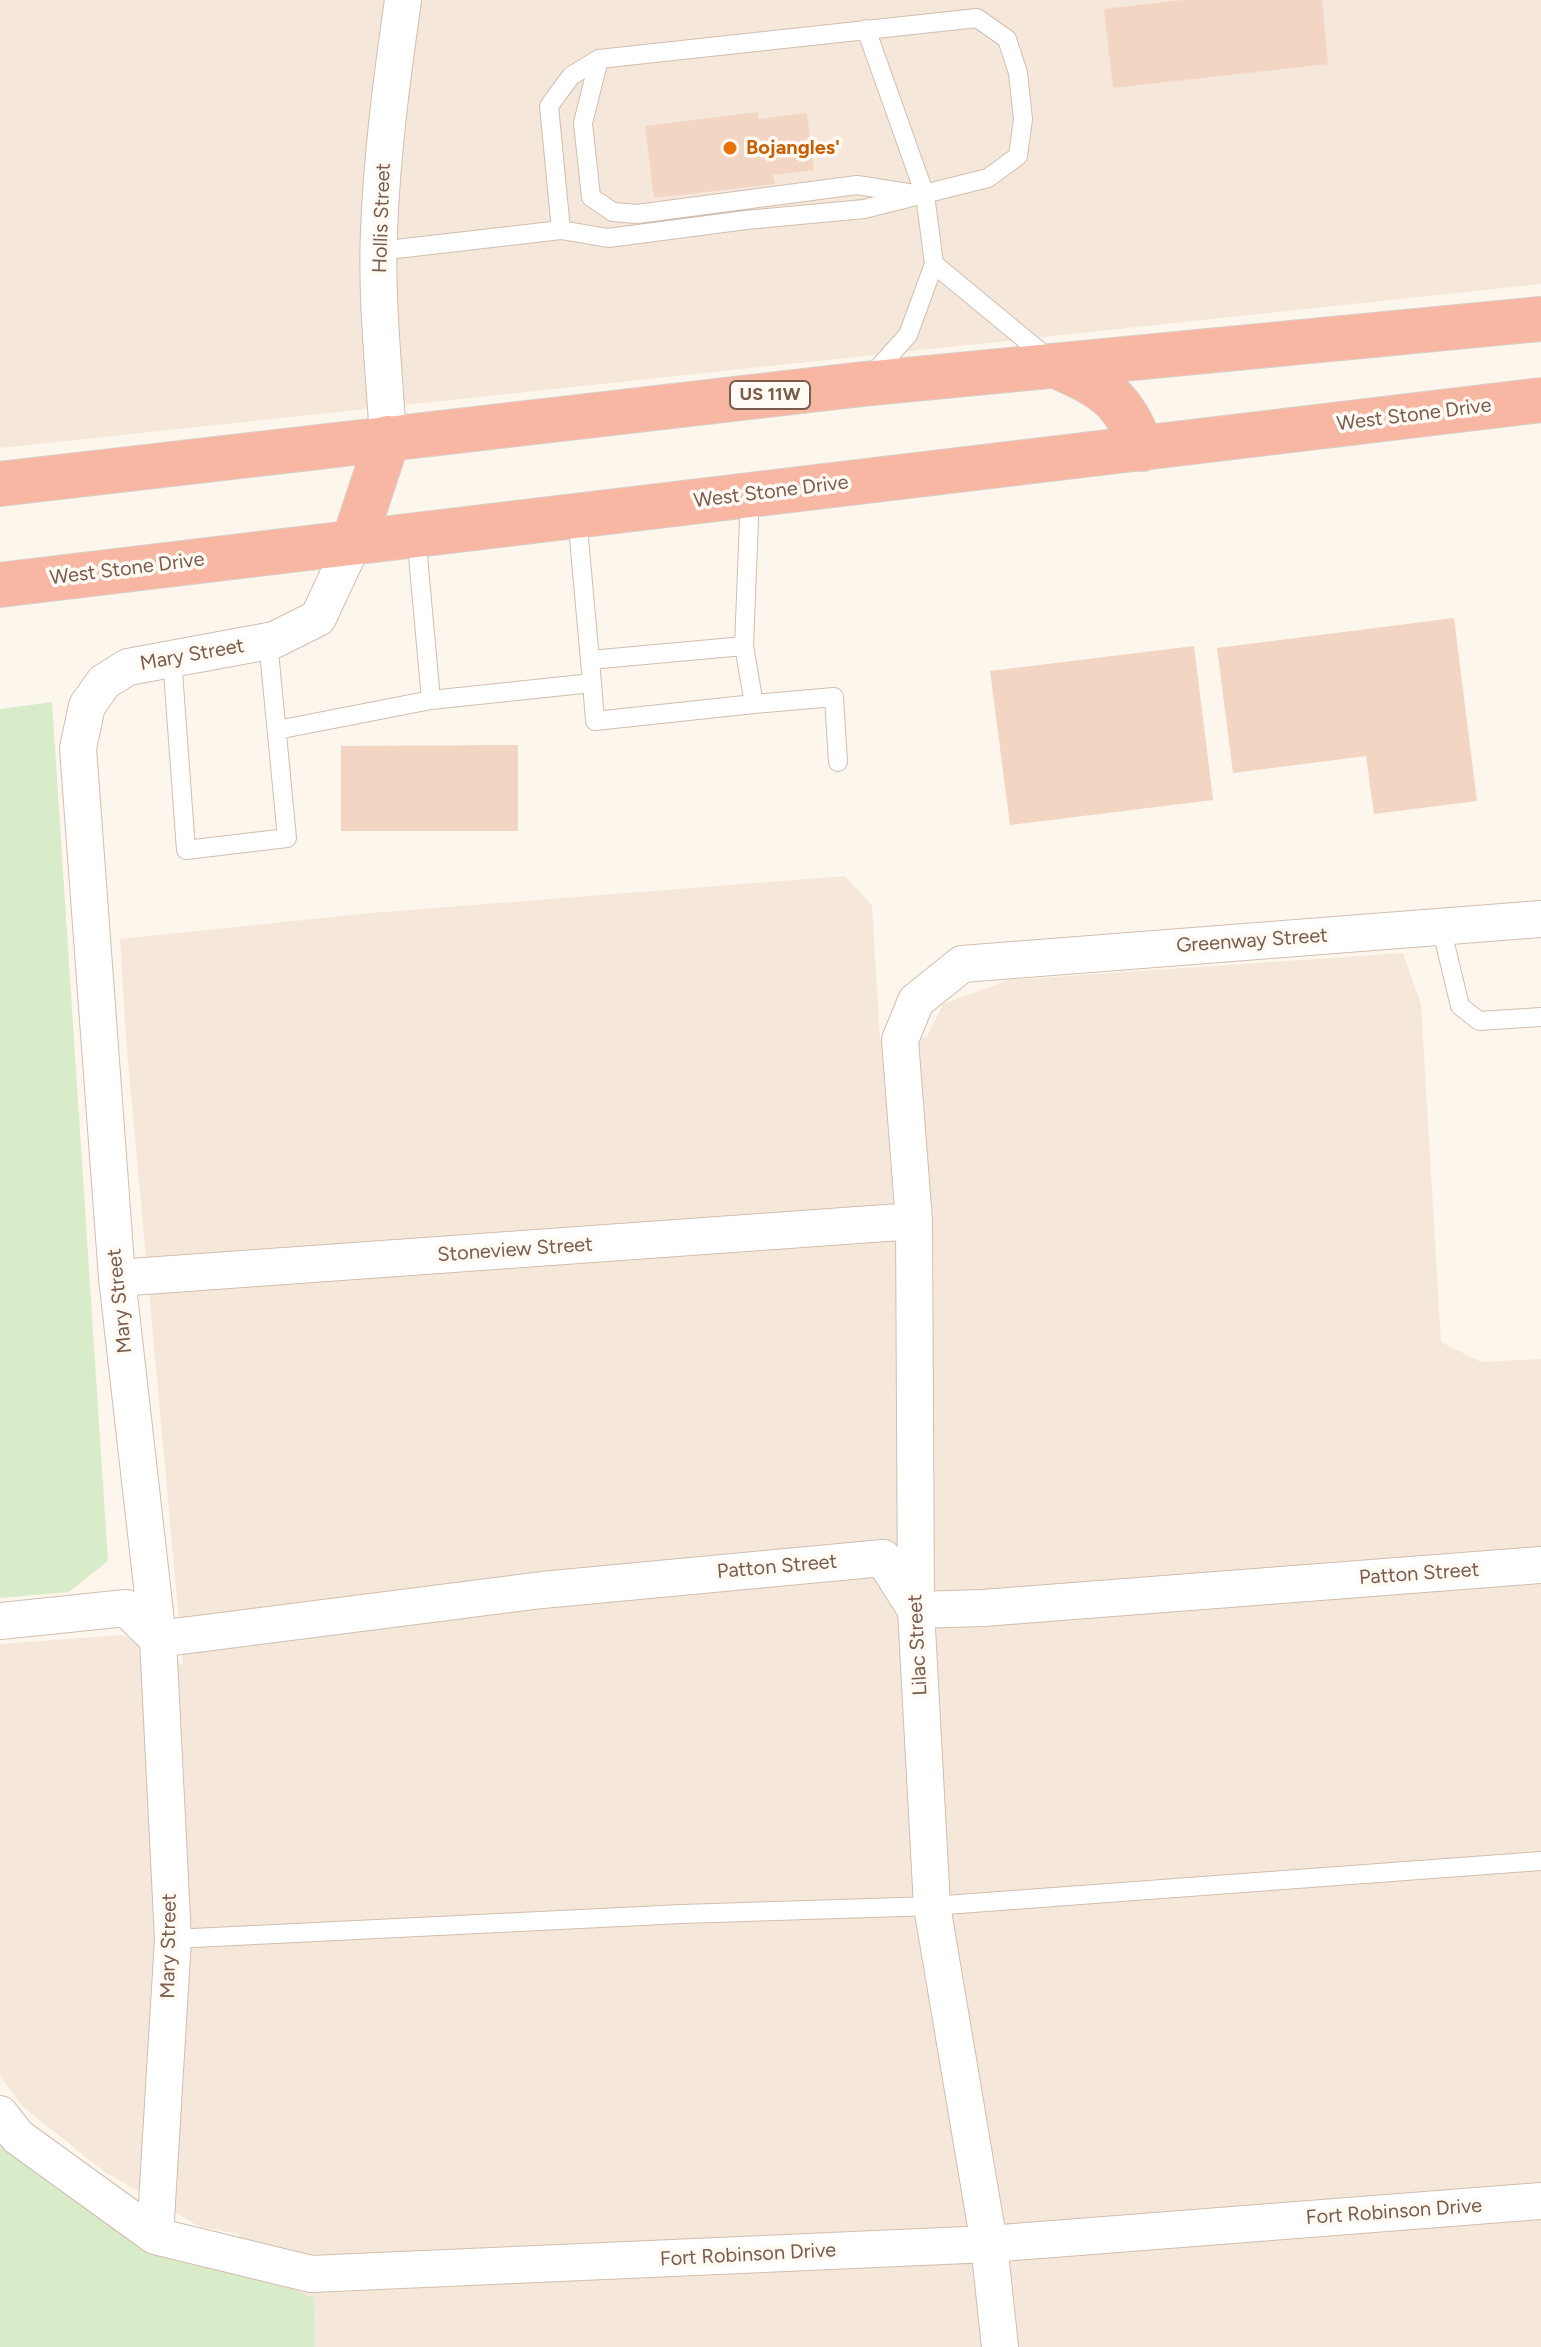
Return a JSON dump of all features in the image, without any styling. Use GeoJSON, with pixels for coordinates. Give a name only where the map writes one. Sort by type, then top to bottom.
{"type":"FeatureCollection","features":[{"type":"Feature","properties":{"kind":"highway","name":"US 11W"},"geometry":{"type":"LineString","coordinates":[[0,484],[863,384],[1541,319]]}},
{"type":"Feature","properties":{"kind":"highway"},"geometry":{"type":"LineString","coordinates":[[1056,366],[1090,381],[1116,400],[1133,423],[1142,449]]}},
{"type":"Feature","properties":{"kind":"highway","name":"West Stone Drive"},"geometry":{"type":"LineString","coordinates":[[0,585],[1541,400]]}},
{"type":"Feature","properties":{"kind":"highway"},"geometry":{"type":"LineString","coordinates":[[354,541],[388,438]]}},
{"type":"Feature","properties":{"kind":"street","name":"Hollis Street"},"geometry":{"type":"LineString","coordinates":[[388,438],[379,251],[388,104],[403,0]]}},
{"type":"Feature","properties":{"kind":"street","name":"Mary Street"},"geometry":{"type":"LineString","coordinates":[[155,2236],[173,1939],[158,1639],[117,1278],[78,748],[87,706],[104,682],[128,667],[268,641],[318,618],[354,541]]}},
{"type":"Feature","properties":{"kind":"street","name":"Greenway Street"},"geometry":{"type":"LineString","coordinates":[[962,964],[1541,919]]}},
{"type":"Feature","properties":{"kind":"street","name":"Lilac Street"},"geometry":{"type":"LineString","coordinates":[[962,964],[916,1001],[900,1040],[914,1221],[916,1610],[932,1906],[989,2244],[1000,2347]]}},
{"type":"Feature","properties":{"kind":"street","name":"Stoneview Street"},"geometry":{"type":"LineString","coordinates":[[117,1278],[914,1221]]}},
{"type":"Feature","properties":{"kind":"street","name":"Patton Street"},"geometry":{"type":"LineString","coordinates":[[158,1639],[542,1590],[883,1558],[916,1610],[983,1608],[1541,1565]]}},
{"type":"Feature","properties":{"kind":"street"},"geometry":{"type":"LineString","coordinates":[[0,1621],[126,1608],[158,1639]]}},
{"type":"Feature","properties":{"kind":"street","name":"Fort Robinson Drive"},"geometry":{"type":"LineString","coordinates":[[0,2114],[18,2137],[155,2236],[311,2274],[989,2244],[1541,2201]]}},
{"type":"Feature","properties":{"kind":"lane"},"geometry":{"type":"LineString","coordinates":[[379,251],[561,230],[608,238],[864,209],[988,178],[1018,156],[1023,119],[1018,73],[1007,39],[977,18],[599,59],[571,76],[549,106],[561,230]]}},
{"type":"Feature","properties":{"kind":"lane"},"geometry":{"type":"LineString","coordinates":[[863,384],[908,335],[934,264],[925,195],[866,29]]}},
{"type":"Feature","properties":{"kind":"lane"},"geometry":{"type":"LineString","coordinates":[[599,59],[583,123],[591,197],[613,212],[637,214],[857,185],[925,195]]}},
{"type":"Feature","properties":{"kind":"lane"},"geometry":{"type":"LineString","coordinates":[[934,264],[1056,366]]}},
{"type":"Feature","properties":{"kind":"lane"},"geometry":{"type":"LineString","coordinates":[[750,495],[744,646],[754,704]]}},
{"type":"Feature","properties":{"kind":"lane"},"geometry":{"type":"LineString","coordinates":[[577,515],[595,721],[834,697],[838,762]]}},
{"type":"Feature","properties":{"kind":"lane"},"geometry":{"type":"LineString","coordinates":[[416,534],[431,700]]}},
{"type":"Feature","properties":{"kind":"lane"},"geometry":{"type":"LineString","coordinates":[[172,658],[186,850],[287,838],[268,641]]}},
{"type":"Feature","properties":{"kind":"lane"},"geometry":{"type":"LineString","coordinates":[[590,660],[744,646]]}},
{"type":"Feature","properties":{"kind":"lane"},"geometry":{"type":"LineString","coordinates":[[277,730],[431,700],[592,683]]}},
{"type":"Feature","properties":{"kind":"lane"},"geometry":{"type":"LineString","coordinates":[[1441,927],[1460,1006],[1479,1021],[1541,1017]]}},
{"type":"Feature","properties":{"kind":"lane"},"geometry":{"type":"LineString","coordinates":[[173,1939],[682,1914],[932,1906],[1541,1861]]}},
{"type":"Feature","properties":{"kind":"shaded area"},"geometry":{"type":"Polygon","coordinates":[[[0,0],[1541,0],[1541,284],[0,448],[0,0]]]}},
{"type":"Feature","properties":{"kind":"shaded area"},"geometry":{"type":"Polygon","coordinates":[[[845,876],[872,905],[880,1041],[927,1037],[943,1004],[1009,980],[1403,953],[1421,1004],[1441,1342],[1481,1362],[1541,1359],[1541,2347],[237,2347],[239,2234],[200,2227],[105,2172],[22,2106],[0,2076],[0,1644],[122,1635],[183,1665],[126,1039],[120,939],[371,913],[845,876]]]}},
{"type":"Feature","properties":{"kind":"green space"},"geometry":{"type":"Polygon","coordinates":[[[52,702],[108,1561],[69,1592],[0,1598],[0,709],[52,702]]]}},
{"type":"Feature","properties":{"kind":"green space"},"geometry":{"type":"Polygon","coordinates":[[[0,2114],[155,2236],[314,2298],[315,2347],[0,2347],[0,2114]]]}},
{"type":"Feature","properties":{"kind":"building"},"geometry":{"type":"Polygon","coordinates":[[[1183,0],[1322,0],[1328,64],[1113,88],[1104,9],[1183,0]]]}},
{"type":"Feature","properties":{"kind":"building","name":"Bojangles'"},"geometry":{"type":"Polygon","coordinates":[[[758,112],[758,119],[807,113],[814,170],[773,175],[775,184],[654,198],[645,126],[758,112]]]}},
{"type":"Feature","properties":{"kind":"building"},"geometry":{"type":"Polygon","coordinates":[[[1454,618],[1477,801],[1374,814],[1366,756],[1233,773],[1217,648],[1454,618]]]}},
{"type":"Feature","properties":{"kind":"building"},"geometry":{"type":"Polygon","coordinates":[[[1194,646],[1213,800],[1010,825],[990,671],[1194,646]]]}},
{"type":"Feature","properties":{"kind":"building"},"geometry":{"type":"Polygon","coordinates":[[[518,745],[518,831],[341,831],[341,746],[518,745]]]}},
{"type":"Feature","properties":{"kind":"place","name":"Bojangles'"},"geometry":{"type":"Point","coordinates":[730,148]}}]}
